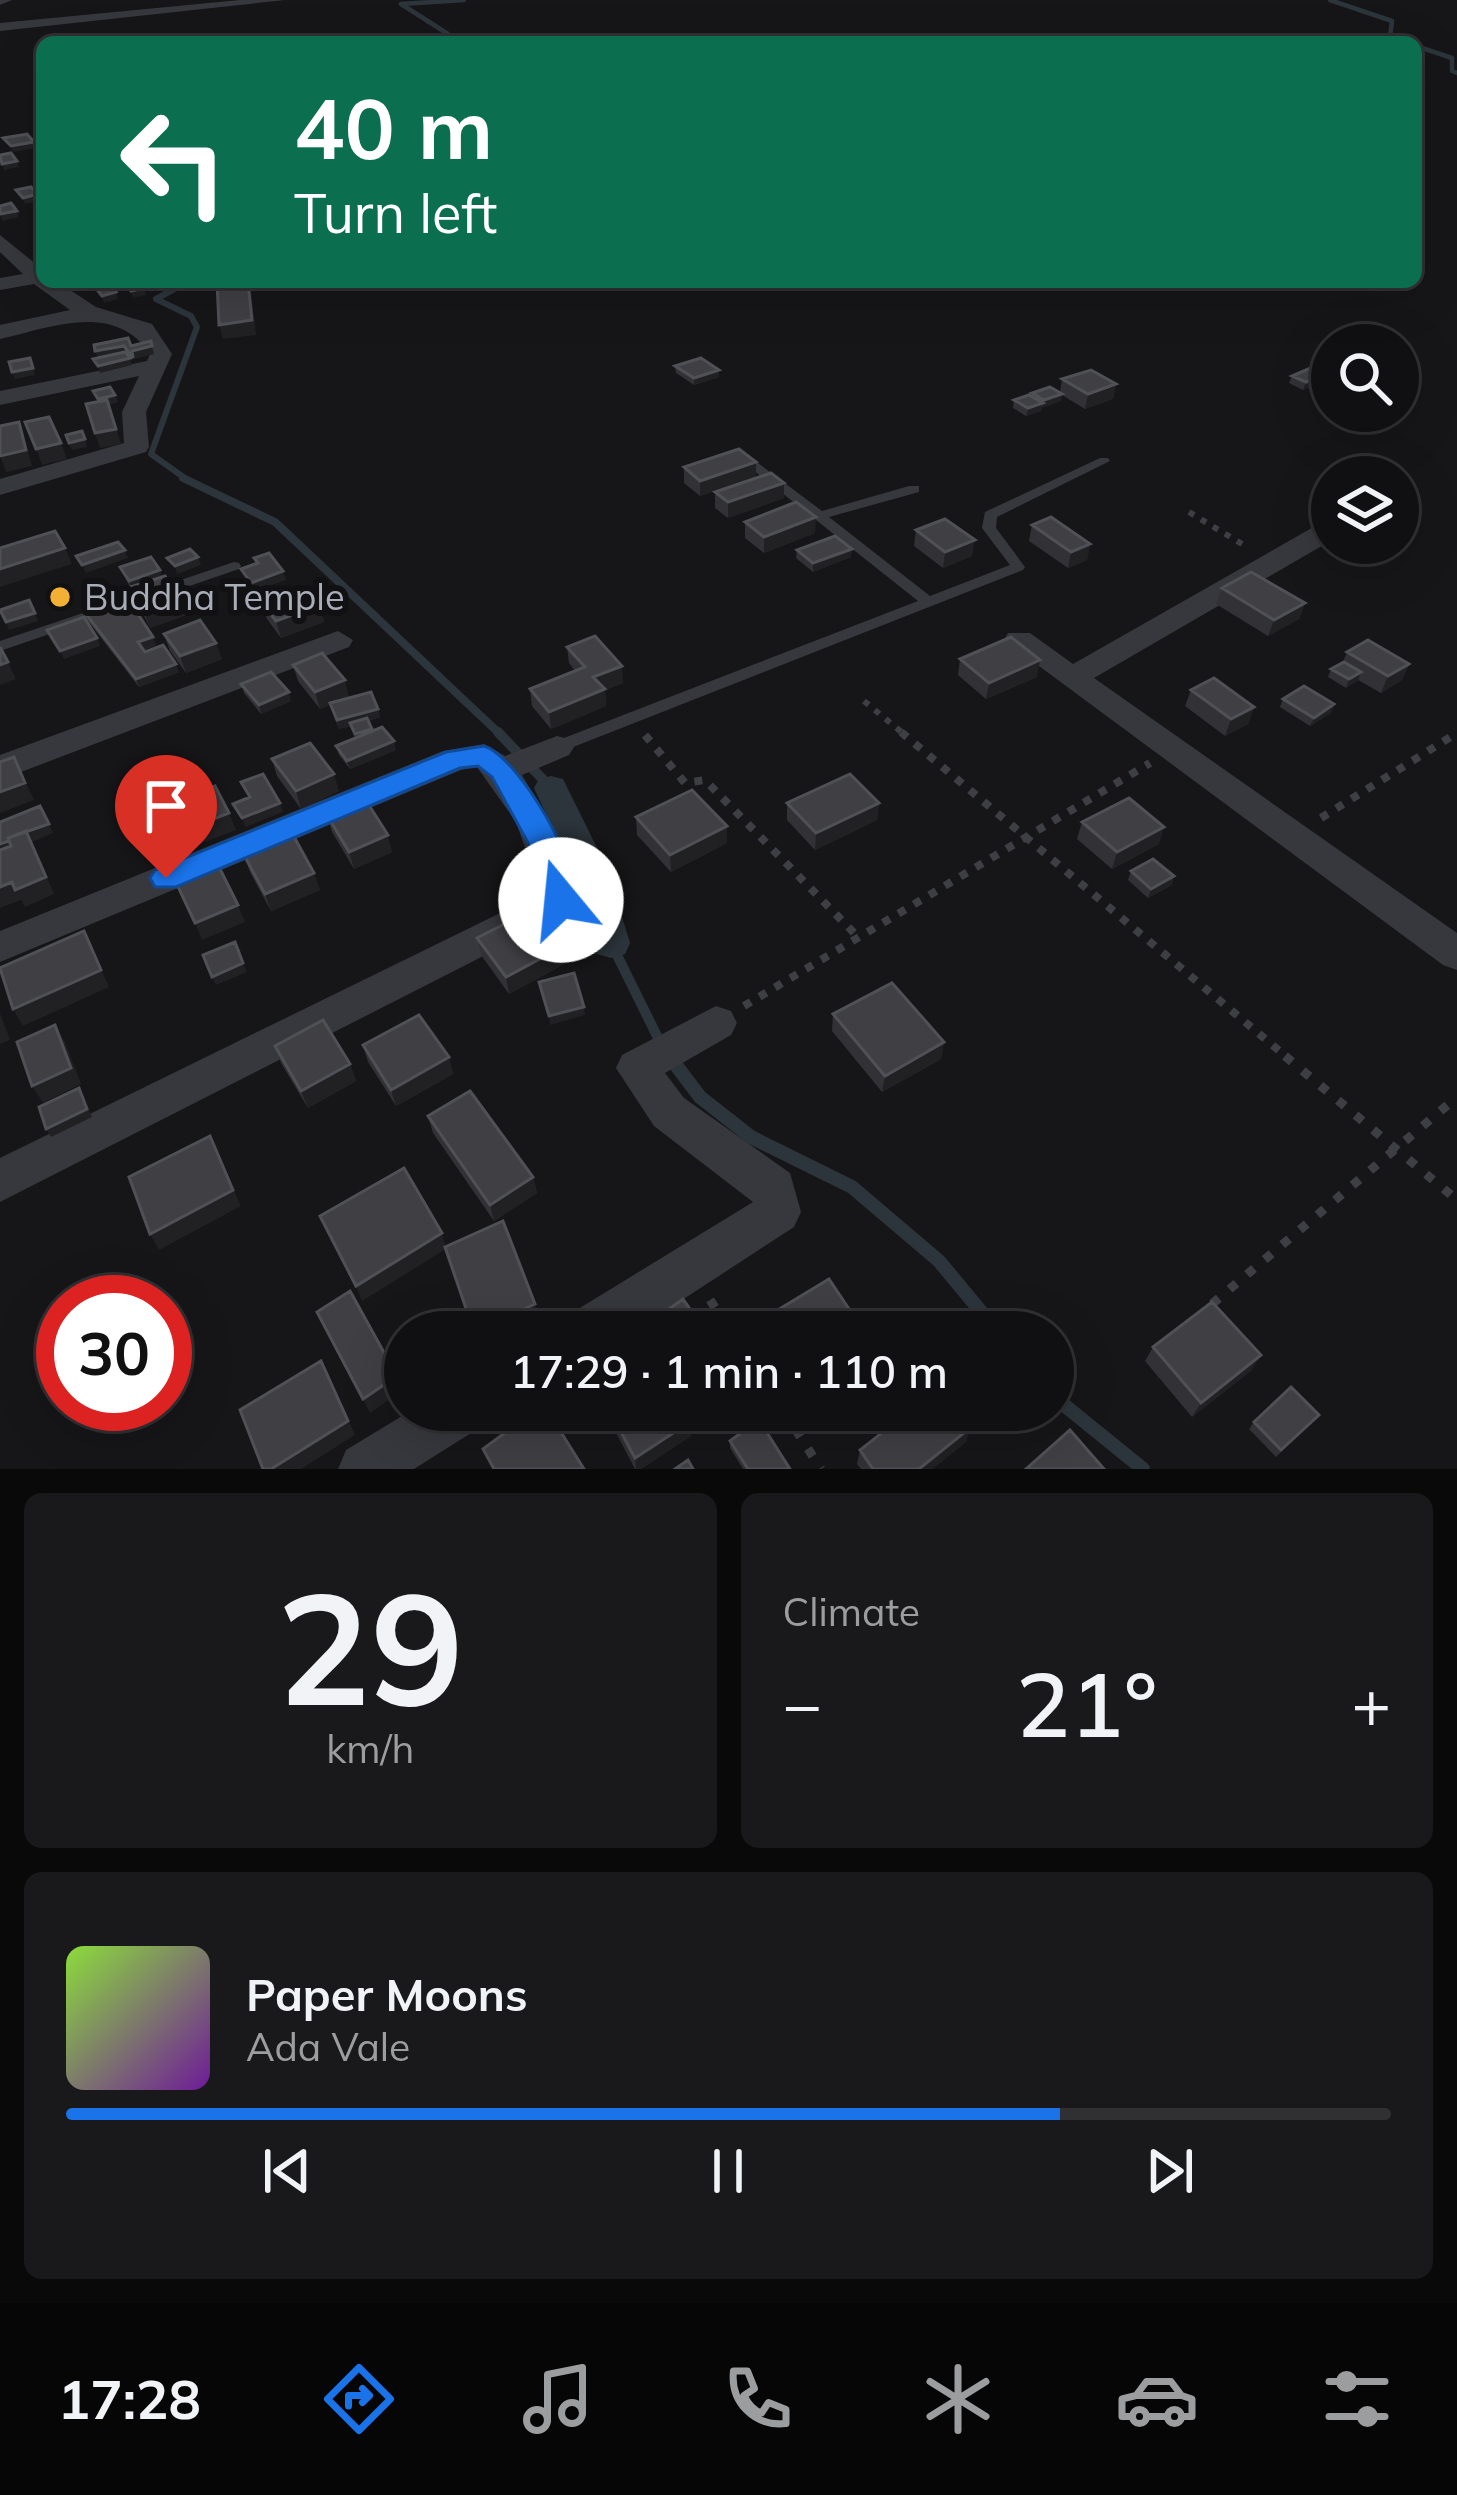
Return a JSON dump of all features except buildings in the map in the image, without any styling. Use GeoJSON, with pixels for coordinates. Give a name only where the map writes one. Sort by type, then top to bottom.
{"type":"FeatureCollection","features":[{"type":"Feature","properties":{"kind":"street"},"geometry":{"type":"LineString","coordinates":[[0,27],[279,0]]}},
{"type":"Feature","properties":{"kind":"street"},"geometry":{"type":"LineString","coordinates":[[0,10],[24,7]]}},
{"type":"Feature","properties":{"kind":"street"},"geometry":{"type":"LineString","coordinates":[[0,241],[36,275]]}},
{"type":"Feature","properties":{"kind":"street"},"geometry":{"type":"LineString","coordinates":[[0,284],[36,280]]}},
{"type":"Feature","properties":{"kind":"street"},"geometry":{"type":"LineString","coordinates":[[0,487],[137,447],[134,412],[160,354],[155,340],[143,329],[88,312],[53,288]]}},
{"type":"Feature","properties":{"kind":"street"},"geometry":{"type":"LineString","coordinates":[[0,332],[88,312]]}},
{"type":"Feature","properties":{"kind":"street"},"geometry":{"type":"LineString","coordinates":[[0,398],[154,367]]}},
{"type":"Feature","properties":{"kind":"street"},"geometry":{"type":"LineString","coordinates":[[1072,678],[1311,541]]}},
{"type":"Feature","properties":{"kind":"street"},"geometry":{"type":"LineString","coordinates":[[0,768],[338,640]]}},
{"type":"Feature","properties":{"kind":"street"},"geometry":{"type":"LineString","coordinates":[[1019,640],[1457,954]]}},
{"type":"Feature","properties":{"kind":"street"},"geometry":{"type":"LineString","coordinates":[[502,770],[557,748]]}},
{"type":"Feature","properties":{"kind":"street"},"geometry":{"type":"LineString","coordinates":[[0,947],[455,759],[484,755],[502,770],[560,872],[561,900],[0,1181]]}},
{"type":"Feature","properties":{"kind":"street"},"geometry":{"type":"LineString","coordinates":[[621,1311],[778,1212],[774,1188],[669,1112],[637,1068],[716,1023]]}},
{"type":"Feature","properties":{"kind":"street"},"geometry":{"type":"LineString","coordinates":[[365,1469],[427,1431]]}},
{"type":"Feature","properties":{"kind":"lane"},"geometry":{"type":"LineString","coordinates":[[736,465],[723,455],[736,451],[930,603]]}},
{"type":"Feature","properties":{"kind":"lane"},"geometry":{"type":"LineString","coordinates":[[557,748],[1018,567],[989,528],[990,515],[1104,461]]}},
{"type":"Feature","properties":{"kind":"lane"},"geometry":{"type":"LineString","coordinates":[[819,516],[914,489]]}},
{"type":"Feature","properties":{"kind":"lane"},"geometry":{"type":"LineString","coordinates":[[0,646],[234,566]]}},
{"type":"Feature","properties":{"kind":"path"},"geometry":{"type":"LineString","coordinates":[[1189,512],[1273,563]]}},
{"type":"Feature","properties":{"kind":"path"},"geometry":{"type":"LineString","coordinates":[[864,701],[1457,1200]]}},
{"type":"Feature","properties":{"kind":"path"},"geometry":{"type":"LineString","coordinates":[[633,721],[685,783],[705,780],[858,937]]}},
{"type":"Feature","properties":{"kind":"path"},"geometry":{"type":"LineString","coordinates":[[1293,836],[1457,733]]}},
{"type":"Feature","properties":{"kind":"path"},"geometry":{"type":"LineString","coordinates":[[716,1023],[1172,750]]}},
{"type":"Feature","properties":{"kind":"path"},"geometry":{"type":"LineString","coordinates":[[1212,1304],[1457,1097]]}},
{"type":"Feature","properties":{"kind":"path"},"geometry":{"type":"LineString","coordinates":[[796,1431],[821,1469]]}},
{"type":"Feature","properties":{"kind":"waterway"},"geometry":{"type":"LineString","coordinates":[[438,36],[448,34],[401,4],[464,0]]}},
{"type":"Feature","properties":{"kind":"waterway"},"geometry":{"type":"LineString","coordinates":[[1330,0],[1392,21],[1390,36]]}},
{"type":"Feature","properties":{"kind":"waterway"},"geometry":{"type":"LineString","coordinates":[[1422,48],[1452,58],[1452,71],[1457,73]]}},
{"type":"Feature","properties":{"kind":"waterway"},"geometry":{"type":"LineString","coordinates":[[176,288],[156,299],[191,316],[197,327],[151,454],[188,481]]}},
{"type":"Feature","properties":{"kind":"waterway"},"geometry":{"type":"LineString","coordinates":[[183,478],[188,481]]}},
{"type":"Feature","properties":{"kind":"waterway"},"geometry":{"type":"LineString","coordinates":[[188,481],[275,522],[500,734]]}},
{"type":"Feature","properties":{"kind":"waterway"},"geometry":{"type":"LineString","coordinates":[[500,734],[551,788]]}},
{"type":"Feature","properties":{"kind":"waterway"},"geometry":{"type":"LineString","coordinates":[[551,788],[589,868],[611,943]]}},
{"type":"Feature","properties":{"kind":"waterway"},"geometry":{"type":"LineString","coordinates":[[611,943],[662,1046]]}},
{"type":"Feature","properties":{"kind":"waterway"},"geometry":{"type":"LineString","coordinates":[[672,1060],[700,1097],[751,1137],[852,1187],[939,1261],[981,1311]]}},
{"type":"Feature","properties":{"kind":"waterway"},"geometry":{"type":"LineString","coordinates":[[1074,1413],[1143,1469]]}},
{"type":"Feature","properties":{"kind":"place","name":"Buddha Temple"},"geometry":{"type":"Point","coordinates":[60,597]}},
{"type":"Feature","properties":{"kind":"route"},"geometry":{"type":"LineString","coordinates":[[166,878],[455,759],[484,755],[502,770],[560,872],[561,900]]}}]}
